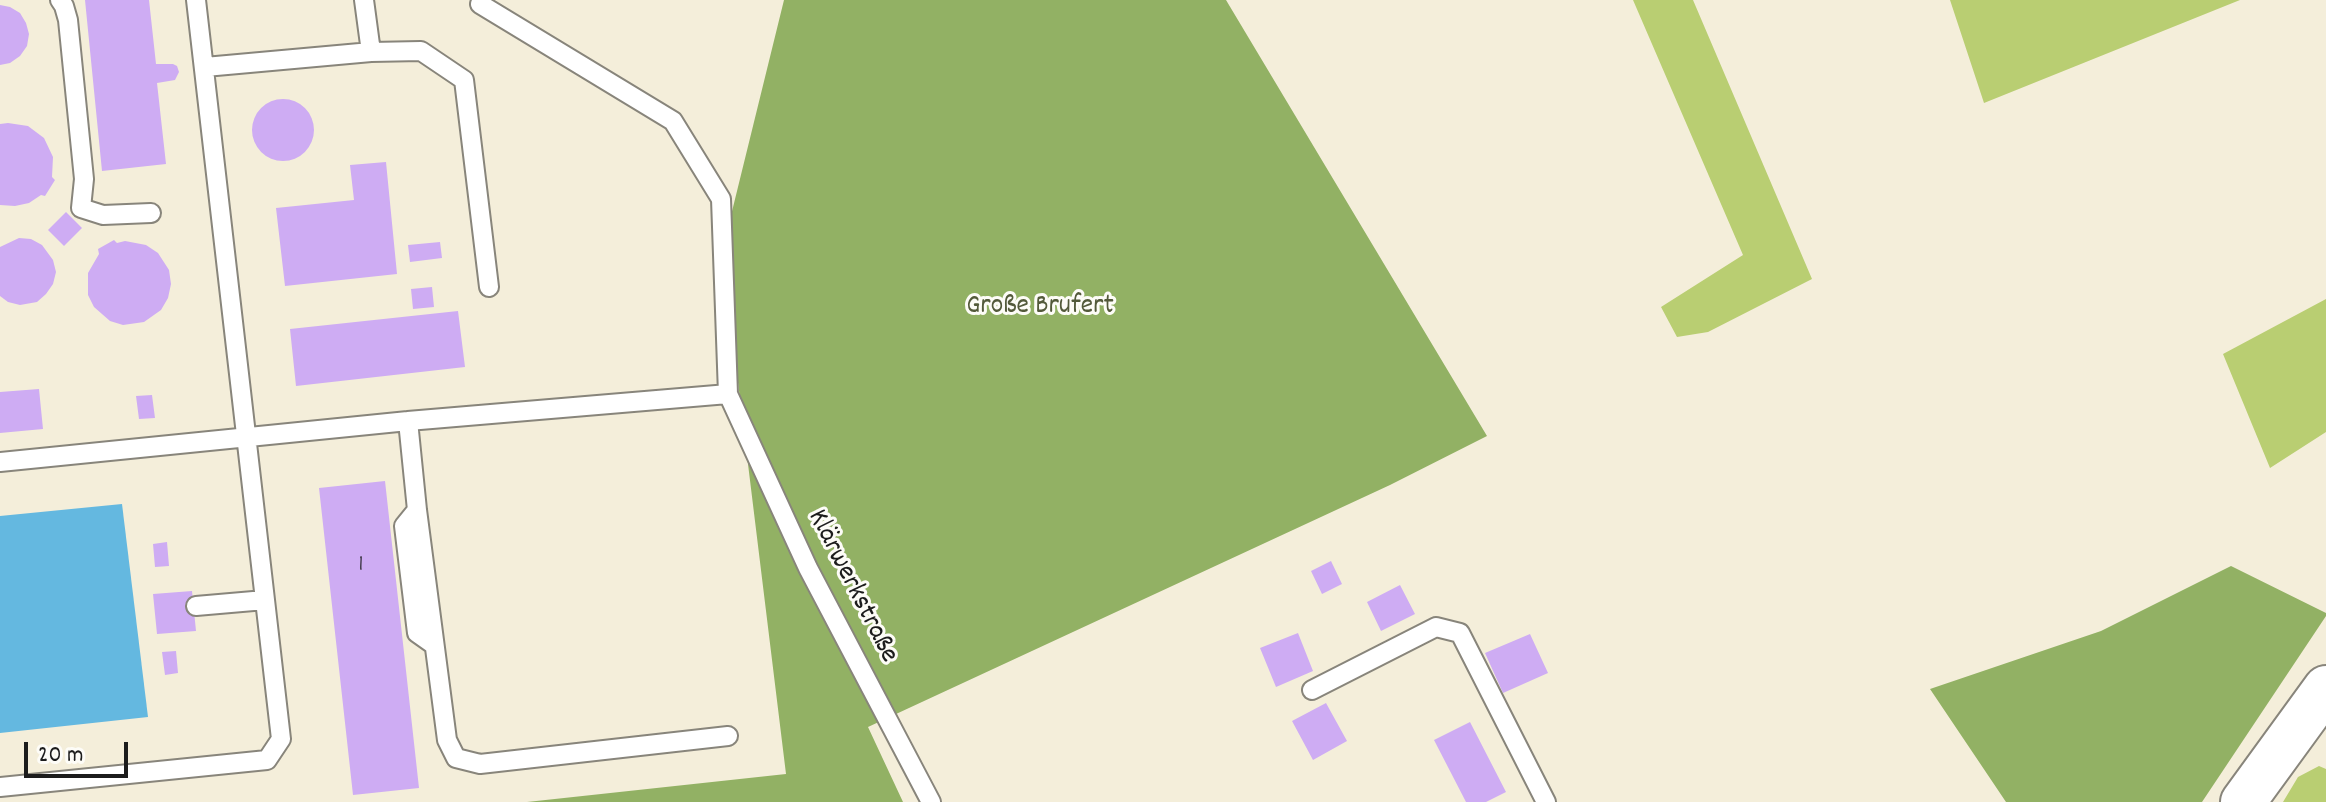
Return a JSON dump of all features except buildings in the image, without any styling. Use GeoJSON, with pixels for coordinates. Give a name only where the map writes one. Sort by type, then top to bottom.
{"type":"FeatureCollection","features":[{"type":"Feature","properties":{"kind":"street"},"geometry":{"type":"LineString","coordinates":[[2243,802],[2326,688]]}},
{"type":"Feature","properties":{"kind":"lane"},"geometry":{"type":"LineString","coordinates":[[60,0],[68,20],[84,179],[81,208],[103,215],[151,213]]}},
{"type":"Feature","properties":{"kind":"lane"},"geometry":{"type":"LineString","coordinates":[[0,787],[267,760],[281,739],[196,0]]}},
{"type":"Feature","properties":{"kind":"lane"},"geometry":{"type":"LineString","coordinates":[[364,0],[371,52]]}},
{"type":"Feature","properties":{"kind":"lane"},"geometry":{"type":"LineString","coordinates":[[0,462],[408,421],[728,394],[721,199],[673,121],[480,4]]}},
{"type":"Feature","properties":{"kind":"lane"},"geometry":{"type":"LineString","coordinates":[[205,67],[371,52],[421,51],[464,80],[489,287]]}},
{"type":"Feature","properties":{"kind":"lane","name":"Klärwerkstraße"},"geometry":{"type":"LineString","coordinates":[[728,394],[808,568],[931,802]]}},
{"type":"Feature","properties":{"kind":"lane"},"geometry":{"type":"LineString","coordinates":[[408,421],[447,740],[456,758],[480,764],[728,736]]}},
{"type":"Feature","properties":{"kind":"lane"},"geometry":{"type":"LineString","coordinates":[[196,606],[265,600]]}},
{"type":"Feature","properties":{"kind":"lane"},"geometry":{"type":"LineString","coordinates":[[1312,690],[1436,627],[1460,633],[1546,802]]}},
{"type":"Feature","properties":{"kind":"green space","name":"Große Brufert"},"geometry":{"type":"Polygon","coordinates":[[[784,0],[1226,0],[1487,436],[1390,485],[868,727],[903,802],[527,802],[786,774],[722,252],[784,0]]]}},
{"type":"Feature","properties":{"kind":"green space"},"geometry":{"type":"Polygon","coordinates":[[[1633,0],[1693,0],[1812,279],[1708,332],[1677,337],[1661,307],[1743,255],[1633,0]]]}},
{"type":"Feature","properties":{"kind":"green space"},"geometry":{"type":"Polygon","coordinates":[[[1950,0],[2240,0],[1984,103],[1950,0]]]}},
{"type":"Feature","properties":{"kind":"green space"},"geometry":{"type":"Polygon","coordinates":[[[2326,299],[2326,432],[2270,468],[2223,354],[2326,299]]]}},
{"type":"Feature","properties":{"kind":"green space"},"geometry":{"type":"Polygon","coordinates":[[[2231,566],[2326,613],[2326,616],[2202,802],[2006,802],[1930,689],[2101,631],[2231,566]]]}},
{"type":"Feature","properties":{"kind":"green space"},"geometry":{"type":"Polygon","coordinates":[[[2319,766],[2326,769],[2326,802],[2283,802],[2298,777],[2319,766]]]}},
{"type":"Feature","properties":{"kind":"water"},"geometry":{"type":"Polygon","coordinates":[[[122,504],[148,717],[0,733],[0,516],[122,504]]]}}]}
